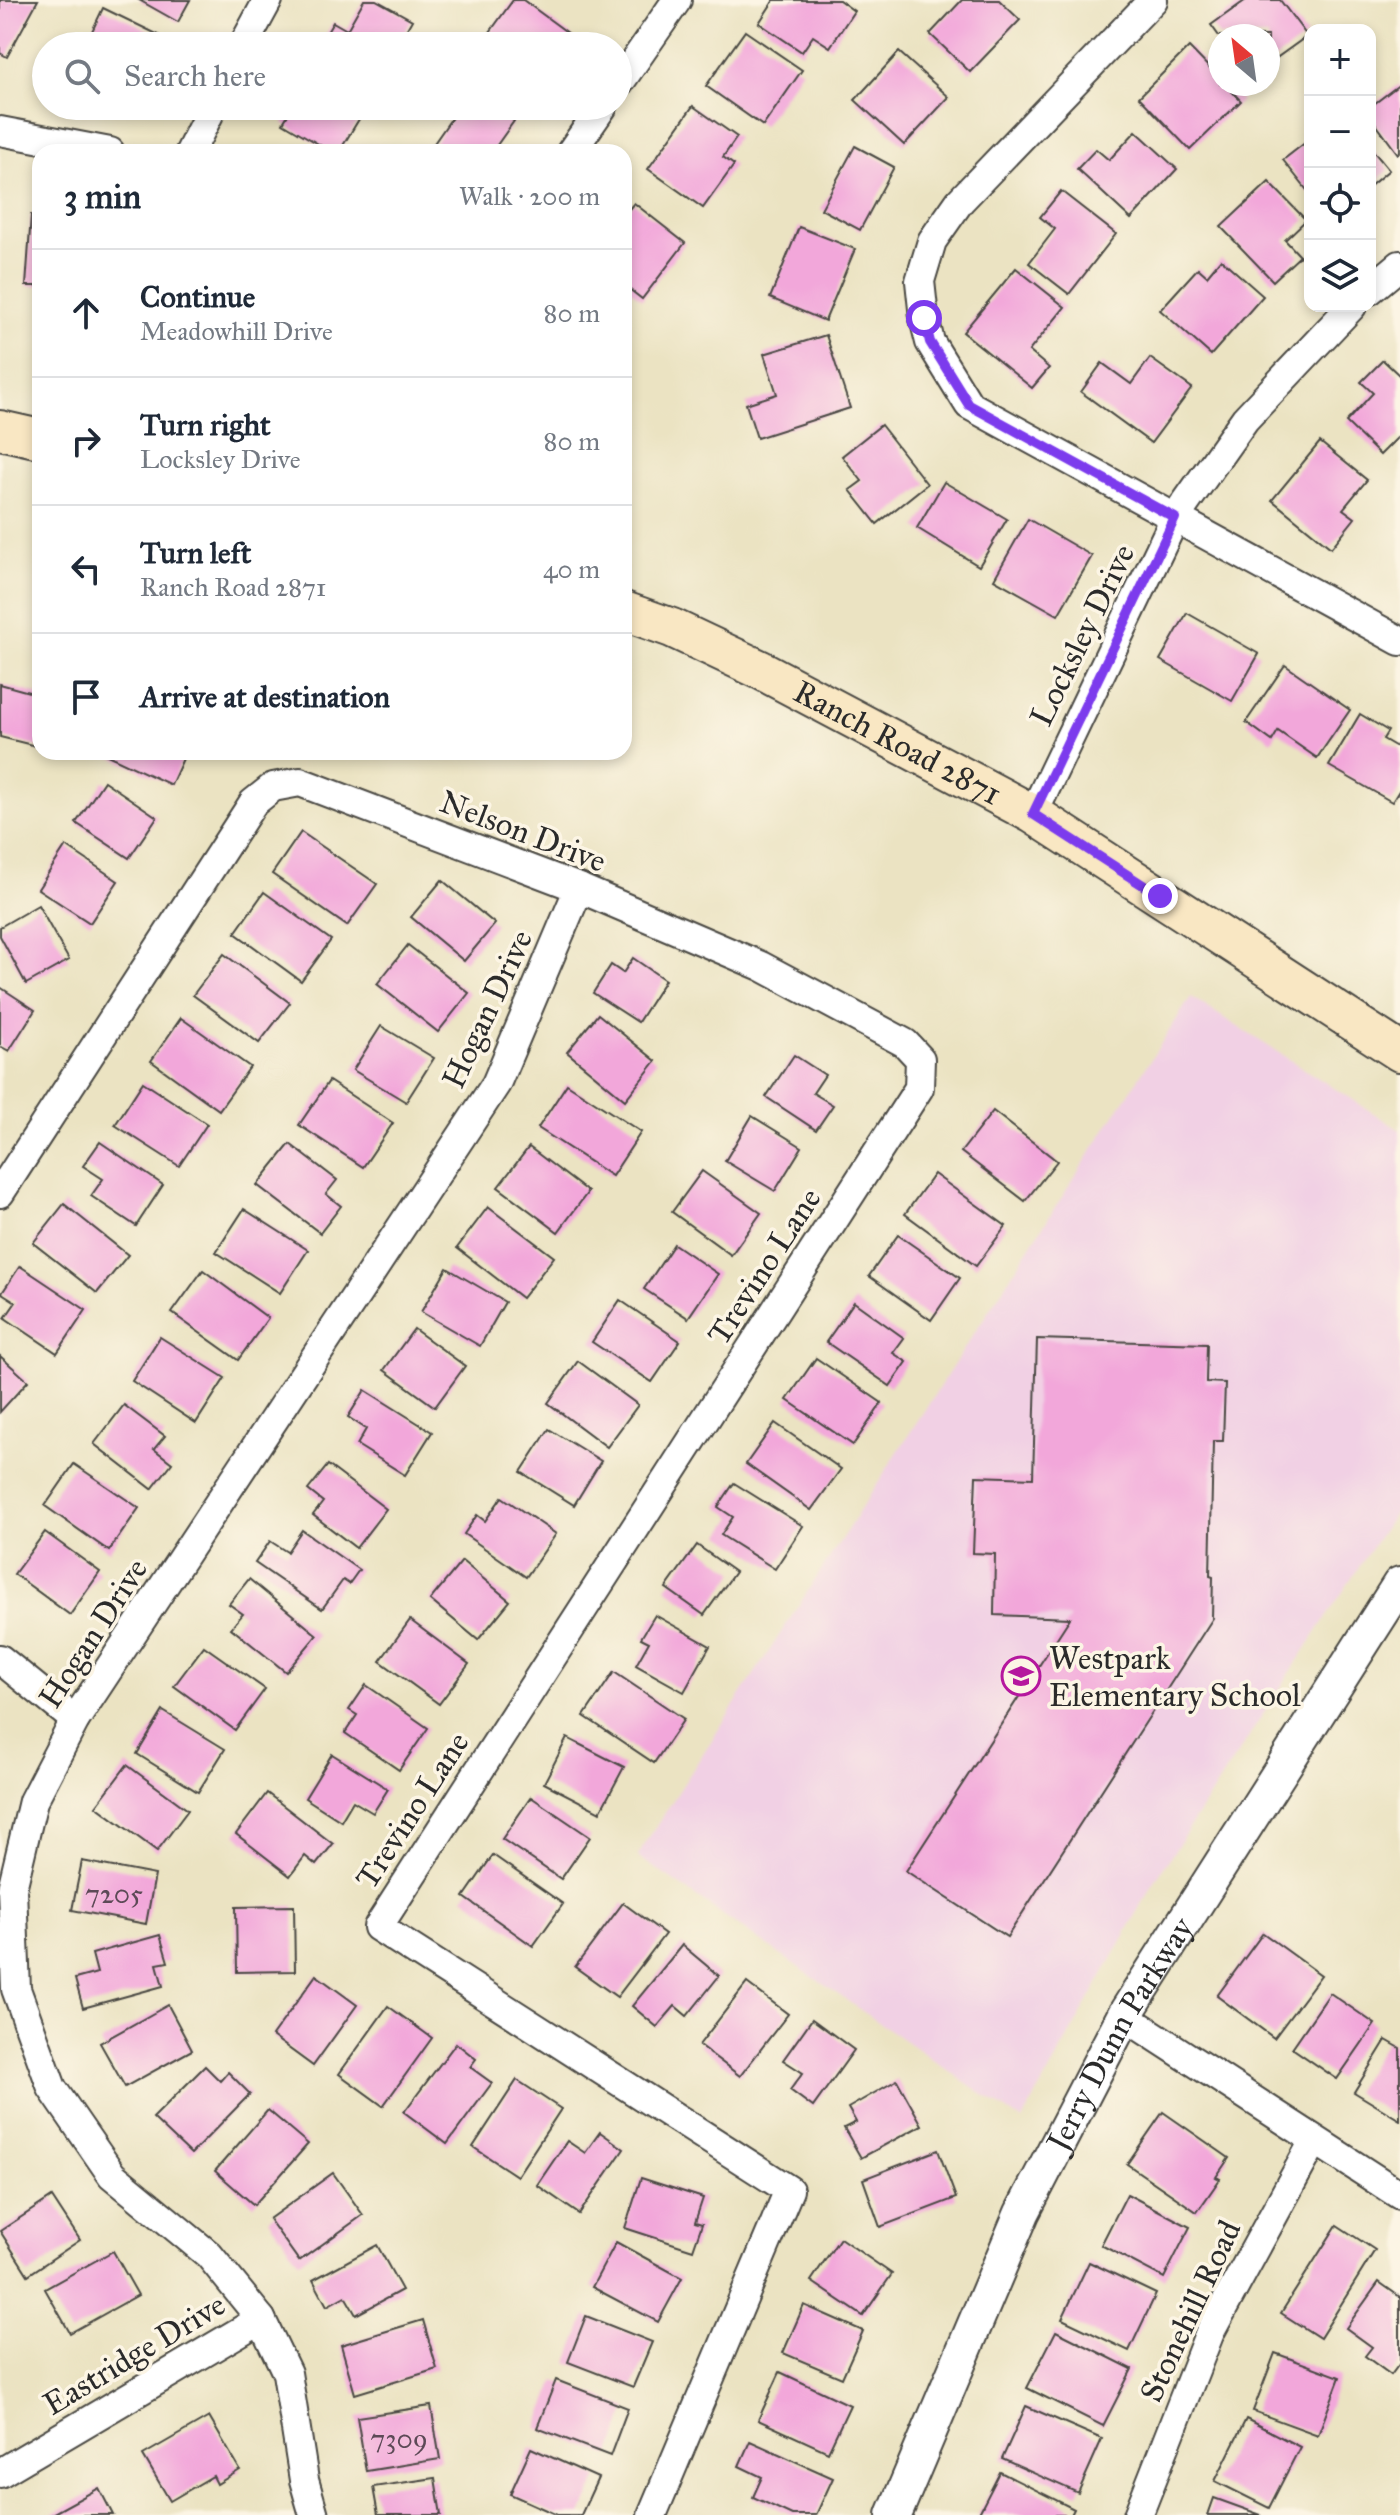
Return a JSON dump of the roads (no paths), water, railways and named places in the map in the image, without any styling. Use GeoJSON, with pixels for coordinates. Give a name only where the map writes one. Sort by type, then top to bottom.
{"type":"FeatureCollection","features":[{"type":"Feature","properties":{"kind":"main road"},"geometry":{"type":"LineString","coordinates":[[0,430],[32,437]]}},
{"type":"Feature","properties":{"kind":"main road","name":"Ranch Road 2871"},"geometry":{"type":"LineString","coordinates":[[632,614],[672,628],[761,670],[1033,814],[1400,1052]]}},
{"type":"Feature","properties":{"kind":"street"},"geometry":{"type":"LineString","coordinates":[[251,32],[268,0]]}},
{"type":"Feature","properties":{"kind":"street"},"geometry":{"type":"LineString","coordinates":[[632,65],[677,0]]}},
{"type":"Feature","properties":{"kind":"street"},"geometry":{"type":"LineString","coordinates":[[1153,0],[960,201],[932,241],[920,281],[930,342],[969,405],[1400,641]]}},
{"type":"Feature","properties":{"kind":"street"},"geometry":{"type":"LineString","coordinates":[[194,144],[206,120]]}},
{"type":"Feature","properties":{"kind":"street"},"geometry":{"type":"LineString","coordinates":[[577,144],[593,120]]}},
{"type":"Feature","properties":{"kind":"street"},"geometry":{"type":"LineString","coordinates":[[0,131],[68,144]]}},
{"type":"Feature","properties":{"kind":"street"},"geometry":{"type":"LineString","coordinates":[[1376,285],[1400,265]]}},
{"type":"Feature","properties":{"kind":"street","name":"Locksley Drive"},"geometry":{"type":"LineString","coordinates":[[1033,814],[1175,518],[1245,419],[1346,312]]}},
{"type":"Feature","properties":{"kind":"street","name":"Nelson Drive"},"geometry":{"type":"LineString","coordinates":[[0,1193],[253,803],[273,787],[300,782],[579,888],[761,966],[905,1043],[920,1059]]}},
{"type":"Feature","properties":{"kind":"street","name":"Hogan Drive"},"geometry":{"type":"LineString","coordinates":[[314,2515],[304,2480],[287,2373],[261,2319],[209,2255],[112,2175],[52,2088],[16,1989],[12,1889],[33,1801],[75,1720],[496,1084],[579,888]]}},
{"type":"Feature","properties":{"kind":"street","name":"Trevino Lane"},"geometry":{"type":"LineString","coordinates":[[652,2515],[789,2190],[378,1927],[919,1088],[920,1059]]}},
{"type":"Feature","properties":{"kind":"street","name":"Jerry Dunn Parkway"},"geometry":{"type":"LineString","coordinates":[[894,2515],[1022,2213],[1124,2016],[1400,1584]]}},
{"type":"Feature","properties":{"kind":"street"},"geometry":{"type":"LineString","coordinates":[[0,1659],[75,1720]]}},
{"type":"Feature","properties":{"kind":"street"},"geometry":{"type":"LineString","coordinates":[[1124,2016],[1400,2195]]}},
{"type":"Feature","properties":{"kind":"street","name":"Stonehill Road"},"geometry":{"type":"LineString","coordinates":[[1138,2515],[1210,2332],[1314,2141]]}},
{"type":"Feature","properties":{"kind":"street","name":"Eastridge Drive"},"geometry":{"type":"LineString","coordinates":[[0,2473],[261,2319]]}},
{"type":"Feature","properties":{"kind":"place","name":"Westpark Elementary School"},"geometry":{"type":"Point","coordinates":[1021,1676]}}]}
